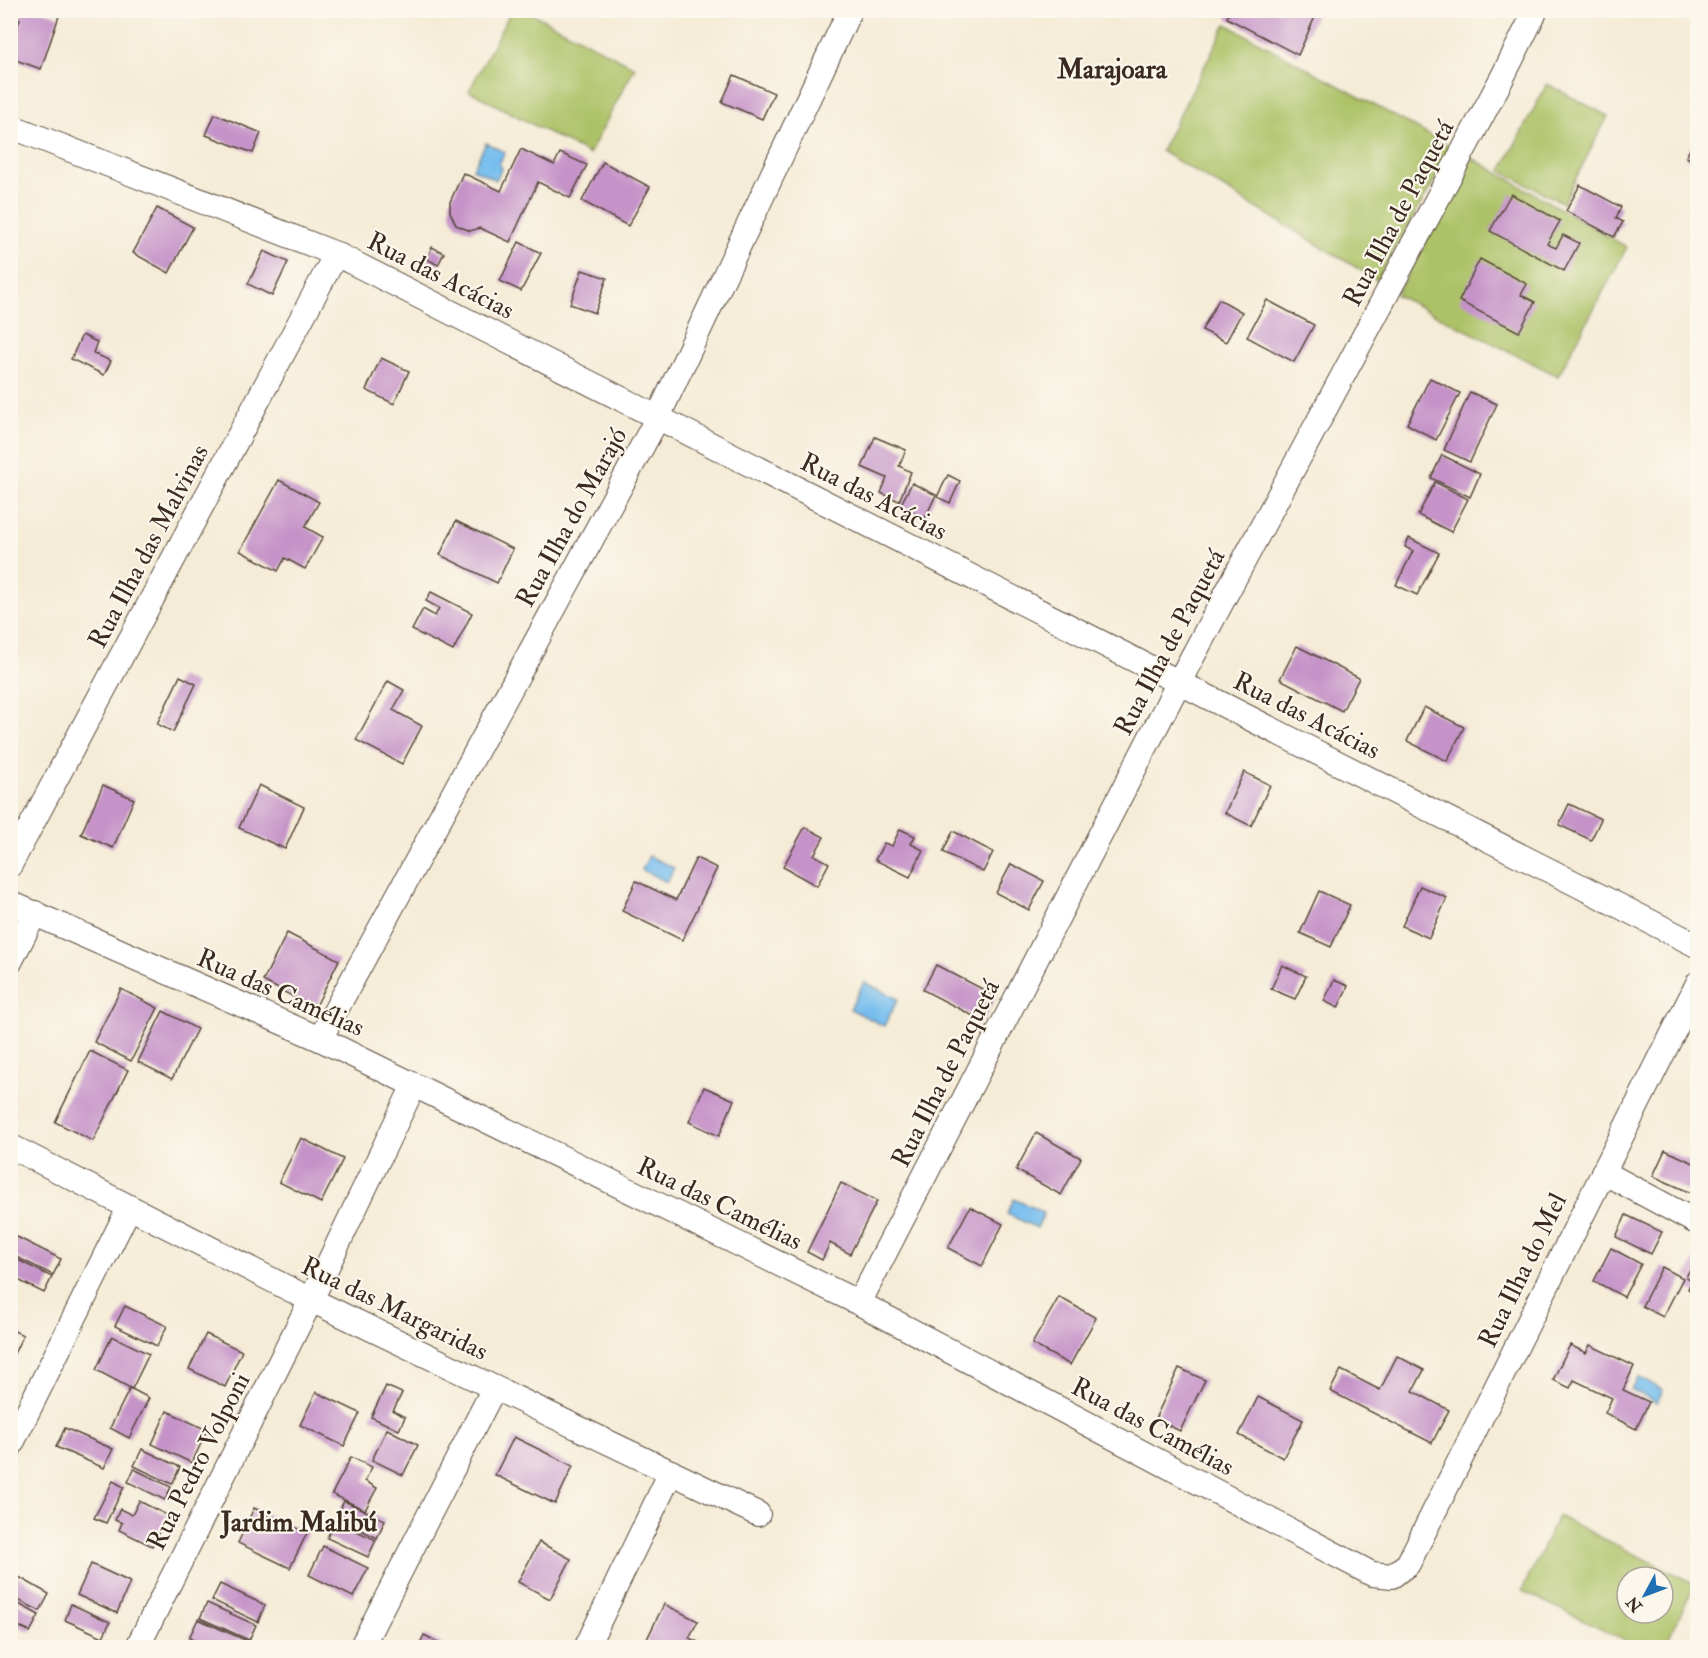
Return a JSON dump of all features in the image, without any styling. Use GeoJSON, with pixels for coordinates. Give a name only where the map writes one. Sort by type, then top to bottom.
{"type":"FeatureCollection","features":[{"type":"Feature","properties":{"kind":"street","name":"Rua Ilha do Marajó"},"geometry":{"type":"LineString","coordinates":[[320,1039],[657,419],[850,10]]}},
{"type":"Feature","properties":{"kind":"street","name":"Rua Ilha de Paquetá"},"geometry":{"type":"LineString","coordinates":[[859,1303],[1179,682],[1501,80],[1536,10]]}},
{"type":"Feature","properties":{"kind":"street","name":"Rua das Acácias"},"geometry":{"type":"LineString","coordinates":[[10,126],[336,254],[1698,946]]}},
{"type":"Feature","properties":{"kind":"street","name":"Rua Ilha das Malvinas"},"geometry":{"type":"LineString","coordinates":[[10,866],[336,254]]}},
{"type":"Feature","properties":{"kind":"street","name":"Rua das Camélias"},"geometry":{"type":"LineString","coordinates":[[10,903],[320,1039],[859,1303],[1372,1574],[1392,1576]]}},
{"type":"Feature","properties":{"kind":"street"},"geometry":{"type":"LineString","coordinates":[[10,962],[35,913]]}},
{"type":"Feature","properties":{"kind":"street","name":"Rua Ilha do Mel"},"geometry":{"type":"LineString","coordinates":[[1392,1576],[1408,1564],[1698,983]]}},
{"type":"Feature","properties":{"kind":"street","name":"Rua Pedro Volponi"},"geometry":{"type":"LineString","coordinates":[[137,1647],[311,1300],[414,1085]]}},
{"type":"Feature","properties":{"kind":"street","name":"Rua das Margaridas"},"geometry":{"type":"LineString","coordinates":[[10,1146],[311,1300],[758,1514]]}},
{"type":"Feature","properties":{"kind":"street"},"geometry":{"type":"LineString","coordinates":[[1602,1172],[1698,1223]]}},
{"type":"Feature","properties":{"kind":"street"},"geometry":{"type":"LineString","coordinates":[[10,1447],[129,1208]]}},
{"type":"Feature","properties":{"kind":"street"},"geometry":{"type":"LineString","coordinates":[[361,1647],[494,1388]]}},
{"type":"Feature","properties":{"kind":"street"},"geometry":{"type":"LineString","coordinates":[[586,1647],[671,1472]]}},
{"type":"Feature","properties":{"kind":"green space"},"geometry":{"type":"Polygon","coordinates":[[[511,11],[527,11],[635,67],[589,154],[469,91],[511,11]]]}},
{"type":"Feature","properties":{"kind":"green space"},"geometry":{"type":"Polygon","coordinates":[[[1226,24],[1453,148],[1377,280],[1161,151],[1226,24]]]}},
{"type":"Feature","properties":{"kind":"green space"},"geometry":{"type":"Polygon","coordinates":[[[1547,84],[1608,116],[1563,203],[1501,171],[1547,84]]]}},
{"type":"Feature","properties":{"kind":"green space"},"geometry":{"type":"Polygon","coordinates":[[[1472,158],[1627,247],[1558,376],[1396,295],[1472,158]]]}},
{"type":"Feature","properties":{"kind":"green space"},"geometry":{"type":"Polygon","coordinates":[[[1558,1516],[1657,1565],[1615,1565],[1615,1625],[1675,1625],[1664,1647],[1638,1647],[1522,1591],[1558,1516]]]}},
{"type":"Feature","properties":{"kind":"green space"},"geometry":{"type":"Polygon","coordinates":[[[1675,1574],[1695,1584],[1675,1625],[1675,1574]]]}},
{"type":"Feature","properties":{"kind":"water"},"geometry":{"type":"Polygon","coordinates":[[[486,143],[505,152],[499,164],[502,168],[496,180],[473,169],[486,143]]]}},
{"type":"Feature","properties":{"kind":"water"},"geometry":{"type":"Polygon","coordinates":[[[649,856],[674,868],[667,882],[642,870],[649,856]]]}},
{"type":"Feature","properties":{"kind":"water"},"geometry":{"type":"Polygon","coordinates":[[[864,982],[898,999],[884,1026],[850,1009],[864,982]]]}},
{"type":"Feature","properties":{"kind":"water"},"geometry":{"type":"Polygon","coordinates":[[[1014,1199],[1044,1213],[1037,1228],[1007,1214],[1014,1199]]]}},
{"type":"Feature","properties":{"kind":"water"},"geometry":{"type":"Polygon","coordinates":[[[1638,1377],[1663,1390],[1657,1403],[1631,1389],[1638,1377]]]}},
{"type":"Feature","properties":{"kind":"building"},"geometry":{"type":"Polygon","coordinates":[[[16,10],[42,10],[59,16],[41,69],[10,58],[10,48],[20,19],[14,17],[16,10]]]}},
{"type":"Feature","properties":{"kind":"building"},"geometry":{"type":"Polygon","coordinates":[[[1230,10],[1318,10],[1298,55],[1227,18],[1230,10]]]}},
{"type":"Feature","properties":{"kind":"building"},"geometry":{"type":"Polygon","coordinates":[[[734,75],[774,93],[762,119],[722,102],[734,75]]]}},
{"type":"Feature","properties":{"kind":"building"},"geometry":{"type":"Polygon","coordinates":[[[215,114],[261,133],[253,153],[206,135],[215,114]]]}},
{"type":"Feature","properties":{"kind":"building"},"geometry":{"type":"Polygon","coordinates":[[[1698,134],[1698,163],[1686,157],[1698,134]]]}},
{"type":"Feature","properties":{"kind":"building"},"geometry":{"type":"Polygon","coordinates":[[[521,149],[554,165],[560,153],[587,165],[570,198],[538,182],[510,242],[480,228],[470,231],[456,225],[450,212],[450,202],[463,173],[501,191],[521,149]]]}},
{"type":"Feature","properties":{"kind":"building"},"geometry":{"type":"Polygon","coordinates":[[[603,162],[650,187],[628,226],[582,201],[603,162]]]}},
{"type":"Feature","properties":{"kind":"building"},"geometry":{"type":"Polygon","coordinates":[[[1580,185],[1621,207],[1616,218],[1623,222],[1614,237],[1566,211],[1580,185]]]}},
{"type":"Feature","properties":{"kind":"building"},"geometry":{"type":"Polygon","coordinates":[[[1511,194],[1560,221],[1547,244],[1556,248],[1563,235],[1579,243],[1564,271],[1490,231],[1511,194]]]}},
{"type":"Feature","properties":{"kind":"building"},"geometry":{"type":"Polygon","coordinates":[[[157,208],[193,227],[169,273],[133,253],[157,208]]]}},
{"type":"Feature","properties":{"kind":"building"},"geometry":{"type":"Polygon","coordinates":[[[519,242],[541,253],[521,291],[500,281],[519,242]]]}},
{"type":"Feature","properties":{"kind":"building"},"geometry":{"type":"Polygon","coordinates":[[[432,247],[444,253],[438,265],[427,259],[432,247]]]}},
{"type":"Feature","properties":{"kind":"building"},"geometry":{"type":"Polygon","coordinates":[[[264,251],[288,262],[272,296],[248,284],[264,251]]]}},
{"type":"Feature","properties":{"kind":"building"},"geometry":{"type":"Polygon","coordinates":[[[1480,259],[1527,284],[1521,295],[1535,302],[1519,332],[1459,301],[1480,259]]]}},
{"type":"Feature","properties":{"kind":"building"},"geometry":{"type":"Polygon","coordinates":[[[582,270],[607,278],[595,313],[570,304],[582,270]]]}},
{"type":"Feature","properties":{"kind":"building"},"geometry":{"type":"Polygon","coordinates":[[[1219,299],[1242,312],[1226,342],[1202,330],[1219,299]]]}},
{"type":"Feature","properties":{"kind":"building"},"geometry":{"type":"Polygon","coordinates":[[[1267,300],[1314,325],[1294,362],[1247,337],[1267,300]]]}},
{"type":"Feature","properties":{"kind":"building"},"geometry":{"type":"Polygon","coordinates":[[[82,335],[97,342],[93,353],[111,361],[104,375],[71,359],[82,335]]]}},
{"type":"Feature","properties":{"kind":"building"},"geometry":{"type":"Polygon","coordinates":[[[381,358],[409,371],[394,404],[366,390],[381,358]]]}},
{"type":"Feature","properties":{"kind":"building"},"geometry":{"type":"Polygon","coordinates":[[[1430,378],[1460,393],[1436,440],[1407,424],[1430,378]]]}},
{"type":"Feature","properties":{"kind":"building"},"geometry":{"type":"Polygon","coordinates":[[[1470,392],[1497,404],[1470,462],[1444,450],[1470,392]]]}},
{"type":"Feature","properties":{"kind":"building"},"geometry":{"type":"Polygon","coordinates":[[[875,437],[906,450],[899,466],[911,472],[899,501],[881,493],[887,478],[862,467],[875,437]]]}},
{"type":"Feature","properties":{"kind":"building"},"geometry":{"type":"Polygon","coordinates":[[[1442,455],[1480,474],[1470,497],[1431,478],[1442,455]]]}},
{"type":"Feature","properties":{"kind":"building"},"geometry":{"type":"Polygon","coordinates":[[[948,475],[960,481],[950,503],[937,497],[948,475]]]}},
{"type":"Feature","properties":{"kind":"building"},"geometry":{"type":"Polygon","coordinates":[[[279,480],[319,502],[305,527],[323,537],[305,569],[285,558],[278,571],[240,551],[279,480]]]}},
{"type":"Feature","properties":{"kind":"building"},"geometry":{"type":"Polygon","coordinates":[[[1435,482],[1468,499],[1451,532],[1418,515],[1435,482]]]}},
{"type":"Feature","properties":{"kind":"building"},"geometry":{"type":"Polygon","coordinates":[[[912,483],[936,495],[925,518],[900,506],[912,483]]]}},
{"type":"Feature","properties":{"kind":"building"},"geometry":{"type":"Polygon","coordinates":[[[456,521],[513,549],[497,583],[440,555],[456,521]]]}},
{"type":"Feature","properties":{"kind":"building"},"geometry":{"type":"Polygon","coordinates":[[[1409,538],[1439,553],[1417,595],[1396,585],[1413,551],[1405,547],[1409,538]]]}},
{"type":"Feature","properties":{"kind":"building"},"geometry":{"type":"Polygon","coordinates":[[[431,592],[472,613],[453,651],[412,630],[423,609],[435,616],[439,608],[426,601],[431,592]]]}},
{"type":"Feature","properties":{"kind":"building"},"geometry":{"type":"Polygon","coordinates":[[[1297,646],[1359,678],[1342,711],[1280,679],[1297,646]]]}},
{"type":"Feature","properties":{"kind":"building"},"geometry":{"type":"Polygon","coordinates":[[[180,676],[196,684],[173,732],[157,724],[180,676]]]}},
{"type":"Feature","properties":{"kind":"building"},"geometry":{"type":"Polygon","coordinates":[[[388,681],[404,690],[393,710],[422,726],[402,764],[356,740],[388,681]]]}},
{"type":"Feature","properties":{"kind":"building"},"geometry":{"type":"Polygon","coordinates":[[[1424,707],[1464,727],[1447,761],[1407,741],[1424,707]]]}},
{"type":"Feature","properties":{"kind":"building"},"geometry":{"type":"Polygon","coordinates":[[[1244,772],[1270,785],[1251,826],[1225,813],[1244,772]]]}},
{"type":"Feature","properties":{"kind":"building"},"geometry":{"type":"Polygon","coordinates":[[[103,785],[134,799],[113,848],[81,834],[103,785]]]}},
{"type":"Feature","properties":{"kind":"building"},"geometry":{"type":"Polygon","coordinates":[[[259,785],[304,807],[285,849],[239,828],[259,785]]]}},
{"type":"Feature","properties":{"kind":"building"},"geometry":{"type":"Polygon","coordinates":[[[1569,804],[1601,819],[1591,840],[1559,825],[1569,804]]]}},
{"type":"Feature","properties":{"kind":"building"},"geometry":{"type":"Polygon","coordinates":[[[805,827],[824,837],[814,855],[829,863],[817,886],[783,867],[805,827]]]}},
{"type":"Feature","properties":{"kind":"building"},"geometry":{"type":"Polygon","coordinates":[[[900,829],[915,836],[911,844],[923,850],[910,877],[875,860],[884,843],[892,846],[900,829]]]}},
{"type":"Feature","properties":{"kind":"building"},"geometry":{"type":"Polygon","coordinates":[[[953,831],[993,852],[983,872],[943,852],[953,831]]]}},
{"type":"Feature","properties":{"kind":"building"},"geometry":{"type":"Polygon","coordinates":[[[696,858],[717,868],[682,940],[622,911],[636,881],[676,900],[696,858]]]}},
{"type":"Feature","properties":{"kind":"building"},"geometry":{"type":"Polygon","coordinates":[[[1011,864],[1044,881],[1029,910],[996,893],[1011,864]]]}},
{"type":"Feature","properties":{"kind":"building"},"geometry":{"type":"Polygon","coordinates":[[[1420,886],[1447,898],[1429,938],[1402,926],[1420,886]]]}},
{"type":"Feature","properties":{"kind":"building"},"geometry":{"type":"Polygon","coordinates":[[[1319,891],[1350,905],[1331,947],[1300,933],[1319,891]]]}},
{"type":"Feature","properties":{"kind":"building"},"geometry":{"type":"Polygon","coordinates":[[[287,933],[339,960],[315,1008],[263,981],[287,933]]]}},
{"type":"Feature","properties":{"kind":"building"},"geometry":{"type":"Polygon","coordinates":[[[936,965],[996,996],[983,1021],[923,990],[936,965]]]}},
{"type":"Feature","properties":{"kind":"building"},"geometry":{"type":"Polygon","coordinates":[[[1282,965],[1306,976],[1295,999],[1271,989],[1282,965]]]}},
{"type":"Feature","properties":{"kind":"building"},"geometry":{"type":"Polygon","coordinates":[[[1334,980],[1348,986],[1338,1008],[1324,1001],[1334,980]]]}},
{"type":"Feature","properties":{"kind":"building"},"geometry":{"type":"Polygon","coordinates":[[[121,989],[158,1008],[131,1061],[94,1042],[121,989]]]}},
{"type":"Feature","properties":{"kind":"building"},"geometry":{"type":"Polygon","coordinates":[[[163,1011],[197,1029],[172,1079],[138,1062],[163,1011]]]}},
{"type":"Feature","properties":{"kind":"building"},"geometry":{"type":"Polygon","coordinates":[[[90,1051],[128,1070],[93,1141],[55,1122],[90,1051]]]}},
{"type":"Feature","properties":{"kind":"building"},"geometry":{"type":"Polygon","coordinates":[[[704,1087],[734,1100],[719,1136],[689,1122],[704,1087]]]}},
{"type":"Feature","properties":{"kind":"building"},"geometry":{"type":"Polygon","coordinates":[[[1036,1133],[1081,1158],[1061,1195],[1016,1170],[1036,1133]]]}},
{"type":"Feature","properties":{"kind":"building"},"geometry":{"type":"Polygon","coordinates":[[[301,1138],[343,1159],[321,1203],[279,1182],[301,1138]]]}},
{"type":"Feature","properties":{"kind":"building"},"geometry":{"type":"Polygon","coordinates":[[[1665,1150],[1698,1165],[1698,1196],[1653,1176],[1665,1150]]]}},
{"type":"Feature","properties":{"kind":"building"},"geometry":{"type":"Polygon","coordinates":[[[841,1183],[877,1201],[850,1254],[830,1243],[822,1260],[807,1252],[841,1183]]]}},
{"type":"Feature","properties":{"kind":"building"},"geometry":{"type":"Polygon","coordinates":[[[970,1207],[1003,1224],[982,1266],[948,1248],[970,1207]]]}},
{"type":"Feature","properties":{"kind":"building"},"geometry":{"type":"Polygon","coordinates":[[[1626,1215],[1662,1232],[1651,1254],[1616,1237],[1626,1215]]]}},
{"type":"Feature","properties":{"kind":"building"},"geometry":{"type":"Polygon","coordinates":[[[17,1237],[61,1259],[53,1275],[10,1254],[17,1237]]]}},
{"type":"Feature","properties":{"kind":"building"},"geometry":{"type":"Polygon","coordinates":[[[1611,1248],[1641,1264],[1624,1297],[1594,1281],[1611,1248]]]}},
{"type":"Feature","properties":{"kind":"building"},"geometry":{"type":"Polygon","coordinates":[[[1698,1254],[1698,1294],[1688,1289],[1692,1280],[1686,1277],[1698,1254]]]}},
{"type":"Feature","properties":{"kind":"building"},"geometry":{"type":"Polygon","coordinates":[[[10,1256],[52,1277],[44,1293],[10,1276],[10,1256]]]}},
{"type":"Feature","properties":{"kind":"building"},"geometry":{"type":"Polygon","coordinates":[[[1662,1267],[1683,1278],[1663,1317],[1642,1306],[1662,1267]]]}},
{"type":"Feature","properties":{"kind":"building"},"geometry":{"type":"Polygon","coordinates":[[[1059,1297],[1096,1318],[1070,1365],[1032,1344],[1059,1297]]]}},
{"type":"Feature","properties":{"kind":"building"},"geometry":{"type":"Polygon","coordinates":[[[125,1306],[167,1326],[157,1346],[115,1326],[125,1306]]]}},
{"type":"Feature","properties":{"kind":"building"},"geometry":{"type":"Polygon","coordinates":[[[10,1329],[23,1335],[10,1362],[10,1329]]]}},
{"type":"Feature","properties":{"kind":"building"},"geometry":{"type":"Polygon","coordinates":[[[206,1334],[242,1351],[225,1387],[189,1369],[206,1334]]]}},
{"type":"Feature","properties":{"kind":"building"},"geometry":{"type":"Polygon","coordinates":[[[112,1336],[149,1354],[132,1389],[96,1370],[112,1336]]]}},
{"type":"Feature","properties":{"kind":"building"},"geometry":{"type":"Polygon","coordinates":[[[1570,1345],[1586,1353],[1590,1345],[1634,1366],[1623,1390],[1649,1402],[1636,1429],[1605,1413],[1612,1398],[1574,1380],[1570,1388],[1553,1380],[1570,1345]]]}},
{"type":"Feature","properties":{"kind":"building"},"geometry":{"type":"Polygon","coordinates":[[[1397,1356],[1424,1370],[1413,1391],[1449,1410],[1432,1443],[1330,1391],[1341,1370],[1380,1390],[1397,1356]]]}},
{"type":"Feature","properties":{"kind":"building"},"geometry":{"type":"Polygon","coordinates":[[[1179,1368],[1205,1380],[1180,1431],[1155,1419],[1179,1368]]]}},
{"type":"Feature","properties":{"kind":"building"},"geometry":{"type":"Polygon","coordinates":[[[386,1386],[402,1393],[393,1411],[405,1417],[399,1430],[371,1417],[386,1386]]]}},
{"type":"Feature","properties":{"kind":"building"},"geometry":{"type":"Polygon","coordinates":[[[130,1388],[149,1398],[129,1438],[110,1428],[130,1388]]]}},
{"type":"Feature","properties":{"kind":"building"},"geometry":{"type":"Polygon","coordinates":[[[316,1392],[360,1413],[344,1446],[300,1425],[316,1392]]]}},
{"type":"Feature","properties":{"kind":"building"},"geometry":{"type":"Polygon","coordinates":[[[1258,1397],[1303,1420],[1283,1458],[1239,1435],[1258,1397]]]}},
{"type":"Feature","properties":{"kind":"building"},"geometry":{"type":"Polygon","coordinates":[[[167,1411],[207,1430],[192,1463],[152,1444],[167,1411]]]}},
{"type":"Feature","properties":{"kind":"building"},"geometry":{"type":"Polygon","coordinates":[[[65,1428],[113,1449],[104,1468],[56,1447],[65,1428]]]}},
{"type":"Feature","properties":{"kind":"building"},"geometry":{"type":"Polygon","coordinates":[[[387,1429],[418,1445],[403,1475],[372,1460],[387,1429]]]}},
{"type":"Feature","properties":{"kind":"building"},"geometry":{"type":"Polygon","coordinates":[[[514,1437],[573,1466],[555,1504],[495,1475],[514,1437]]]}},
{"type":"Feature","properties":{"kind":"building"},"geometry":{"type":"Polygon","coordinates":[[[142,1449],[180,1467],[172,1484],[134,1466],[142,1449]]]}},
{"type":"Feature","properties":{"kind":"building"},"geometry":{"type":"Polygon","coordinates":[[[351,1457],[372,1467],[365,1481],[377,1488],[365,1510],[332,1494],[351,1457]]]}},
{"type":"Feature","properties":{"kind":"building"},"geometry":{"type":"Polygon","coordinates":[[[134,1469],[171,1487],[165,1500],[128,1482],[134,1469]]]}},
{"type":"Feature","properties":{"kind":"building"},"geometry":{"type":"Polygon","coordinates":[[[113,1481],[124,1487],[106,1523],[94,1518],[113,1481]]]}},
{"type":"Feature","properties":{"kind":"building"},"geometry":{"type":"Polygon","coordinates":[[[139,1501],[167,1515],[152,1546],[119,1530],[122,1523],[115,1520],[120,1509],[132,1515],[139,1501]]]}},
{"type":"Feature","properties":{"kind":"building"},"geometry":{"type":"Polygon","coordinates":[[[344,1501],[385,1520],[377,1538],[336,1518],[344,1501]]]}},
{"type":"Feature","properties":{"kind":"building"},"geometry":{"type":"Polygon","coordinates":[[[254,1508],[307,1533],[290,1568],[238,1543],[254,1508]]]}},
{"type":"Feature","properties":{"kind":"building"},"geometry":{"type":"Polygon","coordinates":[[[335,1521],[376,1540],[368,1557],[327,1538],[335,1521]]]}},
{"type":"Feature","properties":{"kind":"building"},"geometry":{"type":"Polygon","coordinates":[[[539,1542],[571,1559],[550,1599],[518,1582],[539,1542]]]}},
{"type":"Feature","properties":{"kind":"building"},"geometry":{"type":"Polygon","coordinates":[[[323,1546],[368,1568],[353,1597],[309,1575],[323,1546]]]}},
{"type":"Feature","properties":{"kind":"building"},"geometry":{"type":"Polygon","coordinates":[[[91,1564],[130,1582],[117,1613],[77,1595],[91,1564]]]}},
{"type":"Feature","properties":{"kind":"building"},"geometry":{"type":"Polygon","coordinates":[[[10,1572],[49,1594],[40,1611],[10,1596],[10,1572]]]}},
{"type":"Feature","properties":{"kind":"building"},"geometry":{"type":"Polygon","coordinates":[[[220,1584],[265,1605],[258,1622],[212,1600],[220,1584]]]}},
{"type":"Feature","properties":{"kind":"building"},"geometry":{"type":"Polygon","coordinates":[[[10,1599],[39,1615],[30,1632],[10,1622],[10,1599]]]}},
{"type":"Feature","properties":{"kind":"building"},"geometry":{"type":"Polygon","coordinates":[[[207,1603],[256,1625],[249,1640],[200,1618],[207,1603]]]}},
{"type":"Feature","properties":{"kind":"building"},"geometry":{"type":"Polygon","coordinates":[[[71,1604],[110,1622],[103,1637],[65,1620],[71,1604]]]}},
{"type":"Feature","properties":{"kind":"building"},"geometry":{"type":"Polygon","coordinates":[[[664,1604],[698,1621],[689,1638],[700,1643],[698,1648],[659,1648],[646,1641],[664,1604]]]}},
{"type":"Feature","properties":{"kind":"building"},"geometry":{"type":"Polygon","coordinates":[[[198,1619],[247,1641],[245,1648],[211,1648],[189,1638],[198,1619]]]}},
{"type":"Feature","properties":{"kind":"building"},"geometry":{"type":"Polygon","coordinates":[[[424,1635],[449,1648],[418,1648],[424,1635]]]}},
{"type":"Feature","properties":{"kind":"district","name":"Marajoara"},"geometry":{"type":"Point","coordinates":[1112,69]}},
{"type":"Feature","properties":{"kind":"district","name":"Jardim Malibú"},"geometry":{"type":"Point","coordinates":[299,1522]}}]}
